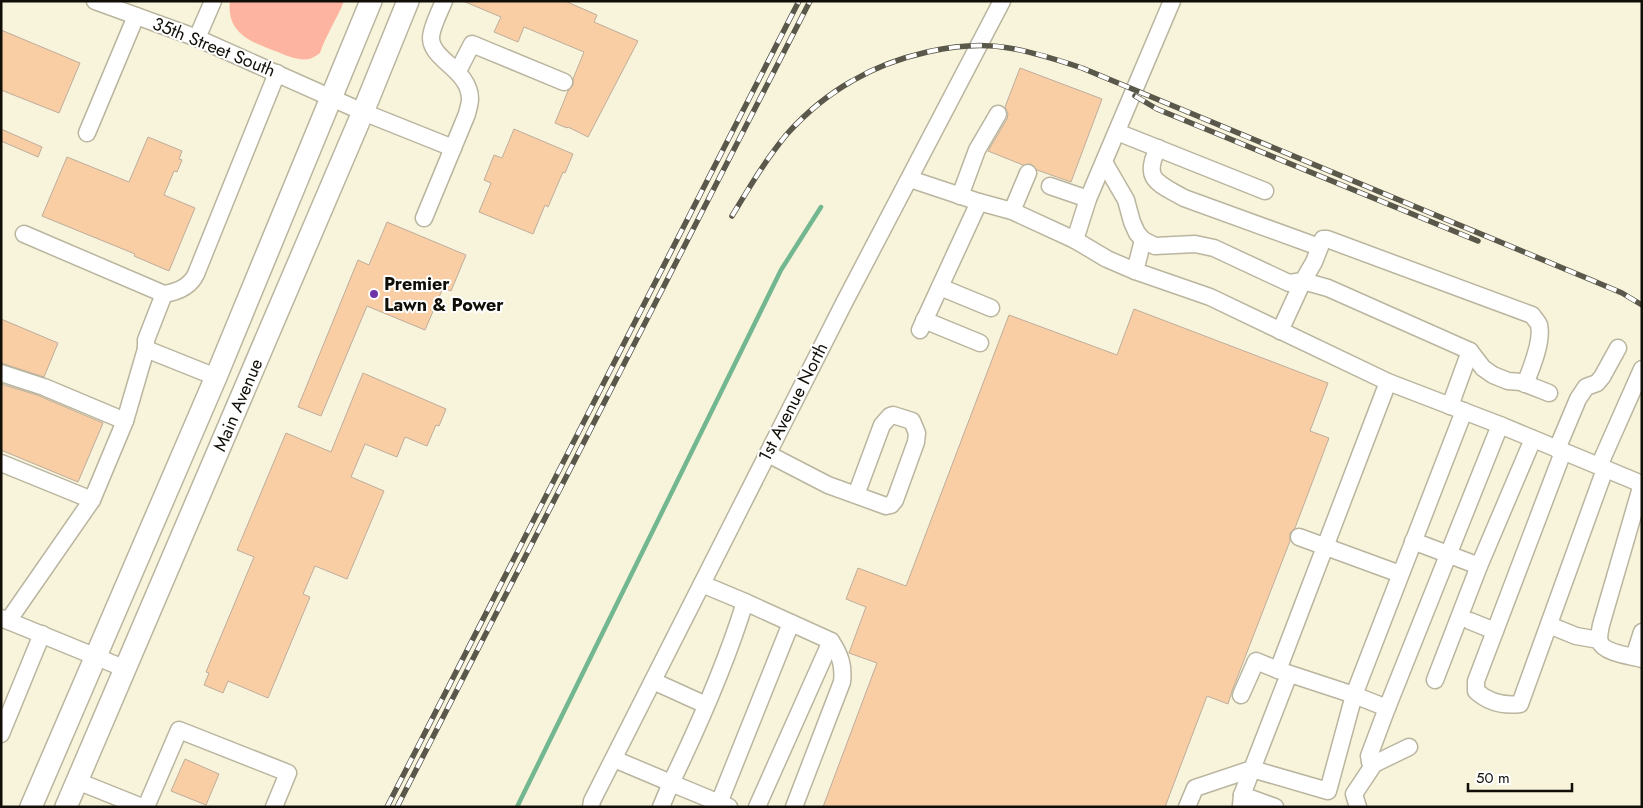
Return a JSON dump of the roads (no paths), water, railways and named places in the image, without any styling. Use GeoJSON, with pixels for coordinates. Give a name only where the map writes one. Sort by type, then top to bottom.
{"type":"FeatureCollection","features":[{"type":"Feature","properties":{"kind":"main road","name":"Main Avenue"},"geometry":{"type":"LineString","coordinates":[[31,807],[216,377],[371,1]]}},
{"type":"Feature","properties":{"kind":"main road","name":"Main Avenue"},"geometry":{"type":"LineString","coordinates":[[66,807],[363,112],[408,1]]}},
{"type":"Feature","properties":{"kind":"street","name":"35th Street South"},"geometry":{"type":"LineString","coordinates":[[95,1],[197,38],[363,112],[453,148]]}},
{"type":"Feature","properties":{"kind":"street"},"geometry":{"type":"LineString","coordinates":[[197,38],[213,1]]}},
{"type":"Feature","properties":{"kind":"street"},"geometry":{"type":"LineString","coordinates":[[424,218],[467,114],[470,98],[466,85],[458,71],[436,53],[431,38],[435,22],[444,1]]}},
{"type":"Feature","properties":{"kind":"street","name":"1st Avenue North"},"geometry":{"type":"LineString","coordinates":[[591,807],[592,801],[844,303],[1002,1]]}},
{"type":"Feature","properties":{"kind":"street"},"geometry":{"type":"LineString","coordinates":[[1075,240],[1088,199],[1172,1]]}},
{"type":"Feature","properties":{"kind":"street"},"geometry":{"type":"LineString","coordinates":[[87,133],[136,16]]}},
{"type":"Feature","properties":{"kind":"street"},"geometry":{"type":"LineString","coordinates":[[458,71],[472,44],[564,82]]}},
{"type":"Feature","properties":{"kind":"street"},"geometry":{"type":"LineString","coordinates":[[24,234],[164,294],[176,292],[192,282],[277,73]]}},
{"type":"Feature","properties":{"kind":"street"},"geometry":{"type":"LineString","coordinates":[[960,196],[977,150],[998,114]]}},
{"type":"Feature","properties":{"kind":"street"},"geometry":{"type":"LineString","coordinates":[[1117,132],[1265,191]]}},
{"type":"Feature","properties":{"kind":"street"},"geometry":{"type":"LineString","coordinates":[[1158,148],[1152,158],[1150,171],[1158,182],[1164,186],[1184,198],[1319,246]]}},
{"type":"Feature","properties":{"kind":"street"},"geometry":{"type":"LineString","coordinates":[[1104,162],[1126,200],[1132,222],[1143,240],[1155,246],[1201,245],[1214,248],[1289,283],[1303,281],[1328,288],[1470,351],[1483,368],[1493,375],[1508,381],[1526,384],[1549,393]]}},
{"type":"Feature","properties":{"kind":"street"},"geometry":{"type":"LineString","coordinates":[[1012,211],[1028,173]]}},
{"type":"Feature","properties":{"kind":"street"},"geometry":{"type":"LineString","coordinates":[[910,178],[960,196],[1012,211],[1075,240],[1106,259],[1210,297],[1388,382],[1500,425],[1642,484],[1635,528],[1601,625],[1599,640],[1602,646],[1613,652],[1638,658],[1642,632]]}},
{"type":"Feature","properties":{"kind":"street"},"geometry":{"type":"LineString","coordinates":[[1050,186],[1088,199]]}},
{"type":"Feature","properties":{"kind":"street"},"geometry":{"type":"LineString","coordinates":[[979,202],[922,325],[980,343]]}},
{"type":"Feature","properties":{"kind":"street"},"geometry":{"type":"LineString","coordinates":[[1135,271],[1143,240]]}},
{"type":"Feature","properties":{"kind":"street"},"geometry":{"type":"LineString","coordinates":[[1280,331],[1314,262],[1319,246],[1324,240],[1336,242],[1532,315],[1539,324],[1539,334],[1526,384]]}},
{"type":"Feature","properties":{"kind":"street"},"geometry":{"type":"LineString","coordinates":[[940,287],[992,308]]}},
{"type":"Feature","properties":{"kind":"street"},"geometry":{"type":"LineString","coordinates":[[126,669],[5,619],[92,500],[126,421],[146,349],[146,340],[164,294]]}},
{"type":"Feature","properties":{"kind":"street"},"geometry":{"type":"LineString","coordinates":[[1618,348],[1602,377],[1597,383],[1586,387],[1578,399],[1476,681],[1476,691],[1492,702],[1511,705],[1520,704],[1602,468],[1642,369]]}},
{"type":"Feature","properties":{"kind":"street"},"geometry":{"type":"LineString","coordinates":[[146,349],[216,377]]}},
{"type":"Feature","properties":{"kind":"street"},"geometry":{"type":"LineString","coordinates":[[1328,791],[1354,695],[1413,541],[1457,408],[1470,351]]}},
{"type":"Feature","properties":{"kind":"street"},"geometry":{"type":"LineString","coordinates":[[1,373],[44,387],[126,421]]}},
{"type":"Feature","properties":{"kind":"street"},"geometry":{"type":"LineString","coordinates":[[1275,807],[1243,801],[1283,672],[1326,547],[1388,382]]}},
{"type":"Feature","properties":{"kind":"street"},"geometry":{"type":"LineString","coordinates":[[768,454],[828,485],[886,506],[895,500],[916,442],[917,432],[912,421],[893,415],[886,419],[882,425],[856,495]]}},
{"type":"Feature","properties":{"kind":"street"},"geometry":{"type":"LineString","coordinates":[[1374,764],[1370,762],[1369,756],[1500,425]]}},
{"type":"Feature","properties":{"kind":"street"},"geometry":{"type":"LineString","coordinates":[[1435,680],[1533,439]]}},
{"type":"Feature","properties":{"kind":"street"},"geometry":{"type":"LineString","coordinates":[[1,463],[92,500]]}},
{"type":"Feature","properties":{"kind":"street"},"geometry":{"type":"LineString","coordinates":[[1299,537],[1400,574]]}},
{"type":"Feature","properties":{"kind":"street"},"geometry":{"type":"LineString","coordinates":[[1413,541],[1480,566]]}},
{"type":"Feature","properties":{"kind":"street"},"geometry":{"type":"LineString","coordinates":[[702,584],[831,641],[840,654],[843,669],[842,682],[794,807]]}},
{"type":"Feature","properties":{"kind":"street"},"geometry":{"type":"LineString","coordinates":[[661,807],[706,705],[736,631],[745,602]]}},
{"type":"Feature","properties":{"kind":"street"},"geometry":{"type":"LineString","coordinates":[[1470,621],[1495,631]]}},
{"type":"Feature","properties":{"kind":"street"},"geometry":{"type":"LineString","coordinates":[[614,759],[724,805],[791,623]]}},
{"type":"Feature","properties":{"kind":"street"},"geometry":{"type":"LineString","coordinates":[[1549,624],[1576,636],[1599,640]]}},
{"type":"Feature","properties":{"kind":"street"},"geometry":{"type":"LineString","coordinates":[[1,734],[42,634]]}},
{"type":"Feature","properties":{"kind":"street"},"geometry":{"type":"LineString","coordinates":[[757,807],[831,641]]}},
{"type":"Feature","properties":{"kind":"street"},"geometry":{"type":"LineString","coordinates":[[1241,695],[1256,661],[1387,708]]}},
{"type":"Feature","properties":{"kind":"street"},"geometry":{"type":"LineString","coordinates":[[653,681],[706,705]]}},
{"type":"Feature","properties":{"kind":"street"},"geometry":{"type":"LineString","coordinates":[[146,807],[179,730],[288,773],[274,807]]}},
{"type":"Feature","properties":{"kind":"street"},"geometry":{"type":"LineString","coordinates":[[1187,807],[1195,788],[1252,769],[1356,800],[1374,764],[1409,747]]}},
{"type":"Feature","properties":{"kind":"street"},"geometry":{"type":"LineString","coordinates":[[76,781],[114,802],[142,807]]}},
{"type":"Feature","properties":{"kind":"waterway"},"geometry":{"type":"LineString","coordinates":[[517,807],[781,270],[821,207]]}},
{"type":"Feature","properties":{"kind":"railway"},"geometry":{"type":"LineString","coordinates":[[387,807],[799,1]]}},
{"type":"Feature","properties":{"kind":"railway"},"geometry":{"type":"LineString","coordinates":[[397,807],[810,1]]}},
{"type":"Feature","properties":{"kind":"railway"},"geometry":{"type":"LineString","coordinates":[[732,216],[751,184],[787,134],[818,105],[843,86],[869,72],[907,57],[949,48],[990,46],[1028,52],[1082,68],[1589,279],[1622,293],[1642,305]]}},
{"type":"Feature","properties":{"kind":"railway"},"geometry":{"type":"LineString","coordinates":[[1135,96],[1157,109],[1478,241]]}},
{"type":"Feature","properties":{"kind":"place","name":"Premier Lawn & Power"},"geometry":{"type":"Point","coordinates":[374,294]}}]}
